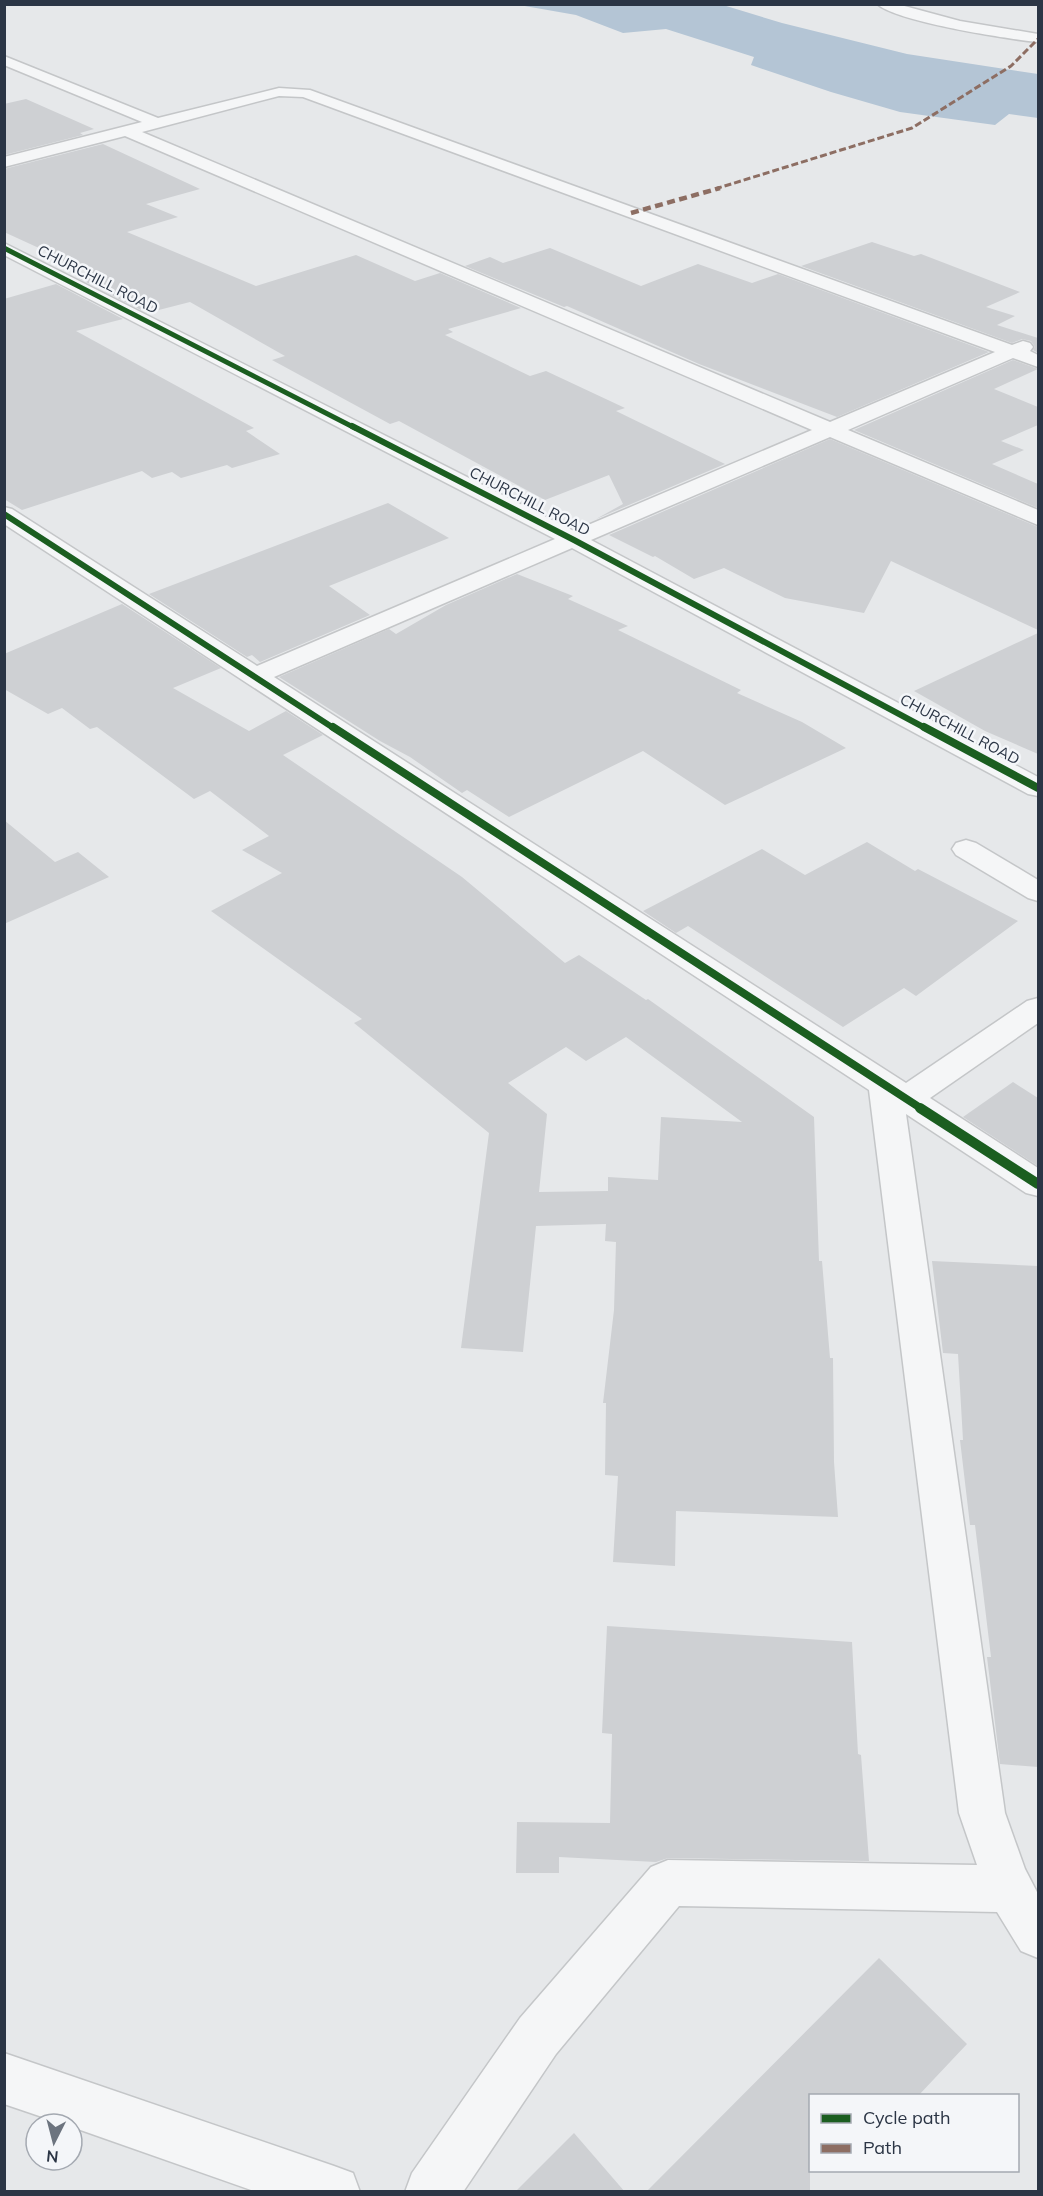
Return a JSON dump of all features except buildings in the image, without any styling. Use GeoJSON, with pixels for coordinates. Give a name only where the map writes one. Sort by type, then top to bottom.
{"type":"FeatureCollection","features":[{"type":"Feature","properties":{"kind":"street"},"geometry":{"type":"LineString","coordinates":[[883,4],[907,14],[964,28],[1038,38]]}},
{"type":"Feature","properties":{"kind":"street"},"geometry":{"type":"LineString","coordinates":[[4,60],[157,123]]}},
{"type":"Feature","properties":{"kind":"street"},"geometry":{"type":"LineString","coordinates":[[4,162],[279,92],[305,93],[1038,361]]}},
{"type":"Feature","properties":{"kind":"street"},"geometry":{"type":"LineString","coordinates":[[126,130],[1038,518]]}},
{"type":"Feature","properties":{"kind":"street","name":"CHURCHILL ROAD"},"geometry":{"type":"LineString","coordinates":[[4,248],[574,540],[1038,788]]}},
{"type":"Feature","properties":{"kind":"street"},"geometry":{"type":"LineString","coordinates":[[255,676],[1038,340]]}},
{"type":"Feature","properties":{"kind":"street"},"geometry":{"type":"LineString","coordinates":[[4,514],[1038,1184]]}},
{"type":"Feature","properties":{"kind":"street"},"geometry":{"type":"LineString","coordinates":[[966,849],[1038,892]]}},
{"type":"Feature","properties":{"kind":"street"},"geometry":{"type":"LineString","coordinates":[[896,1092],[1038,1008]]}},
{"type":"Feature","properties":{"kind":"street"},"geometry":{"type":"LineString","coordinates":[[896,1092],[982,1813],[1003,1874],[1027,1921],[1038,1934]]}},
{"type":"Feature","properties":{"kind":"street"},"geometry":{"type":"LineString","coordinates":[[431,2192],[538,2036],[668,1883],[1011,1889]]}},
{"type":"Feature","properties":{"kind":"street"},"geometry":{"type":"LineString","coordinates":[[4,2078],[334,2192]]}},
{"type":"Feature","properties":{"kind":"water"},"geometry":{"type":"Polygon","coordinates":[[[519,5],[723,5],[782,23],[907,54],[1038,74],[1038,118],[1009,114],[995,125],[900,112],[751,65],[754,57],[666,29],[623,33],[576,15],[519,5]]]}},
{"type":"Feature","properties":{"kind":"marked path"},"geometry":{"type":"LineString","coordinates":[[631,213],[759,177],[912,128],[1011,66],[1038,39]]}},
{"type":"Feature","properties":{"kind":"cycle path"},"geometry":{"type":"LineString","coordinates":[[4,248],[574,540],[1038,788]]}},
{"type":"Feature","properties":{"kind":"cycle path"},"geometry":{"type":"LineString","coordinates":[[4,514],[1038,1184]]}}]}
